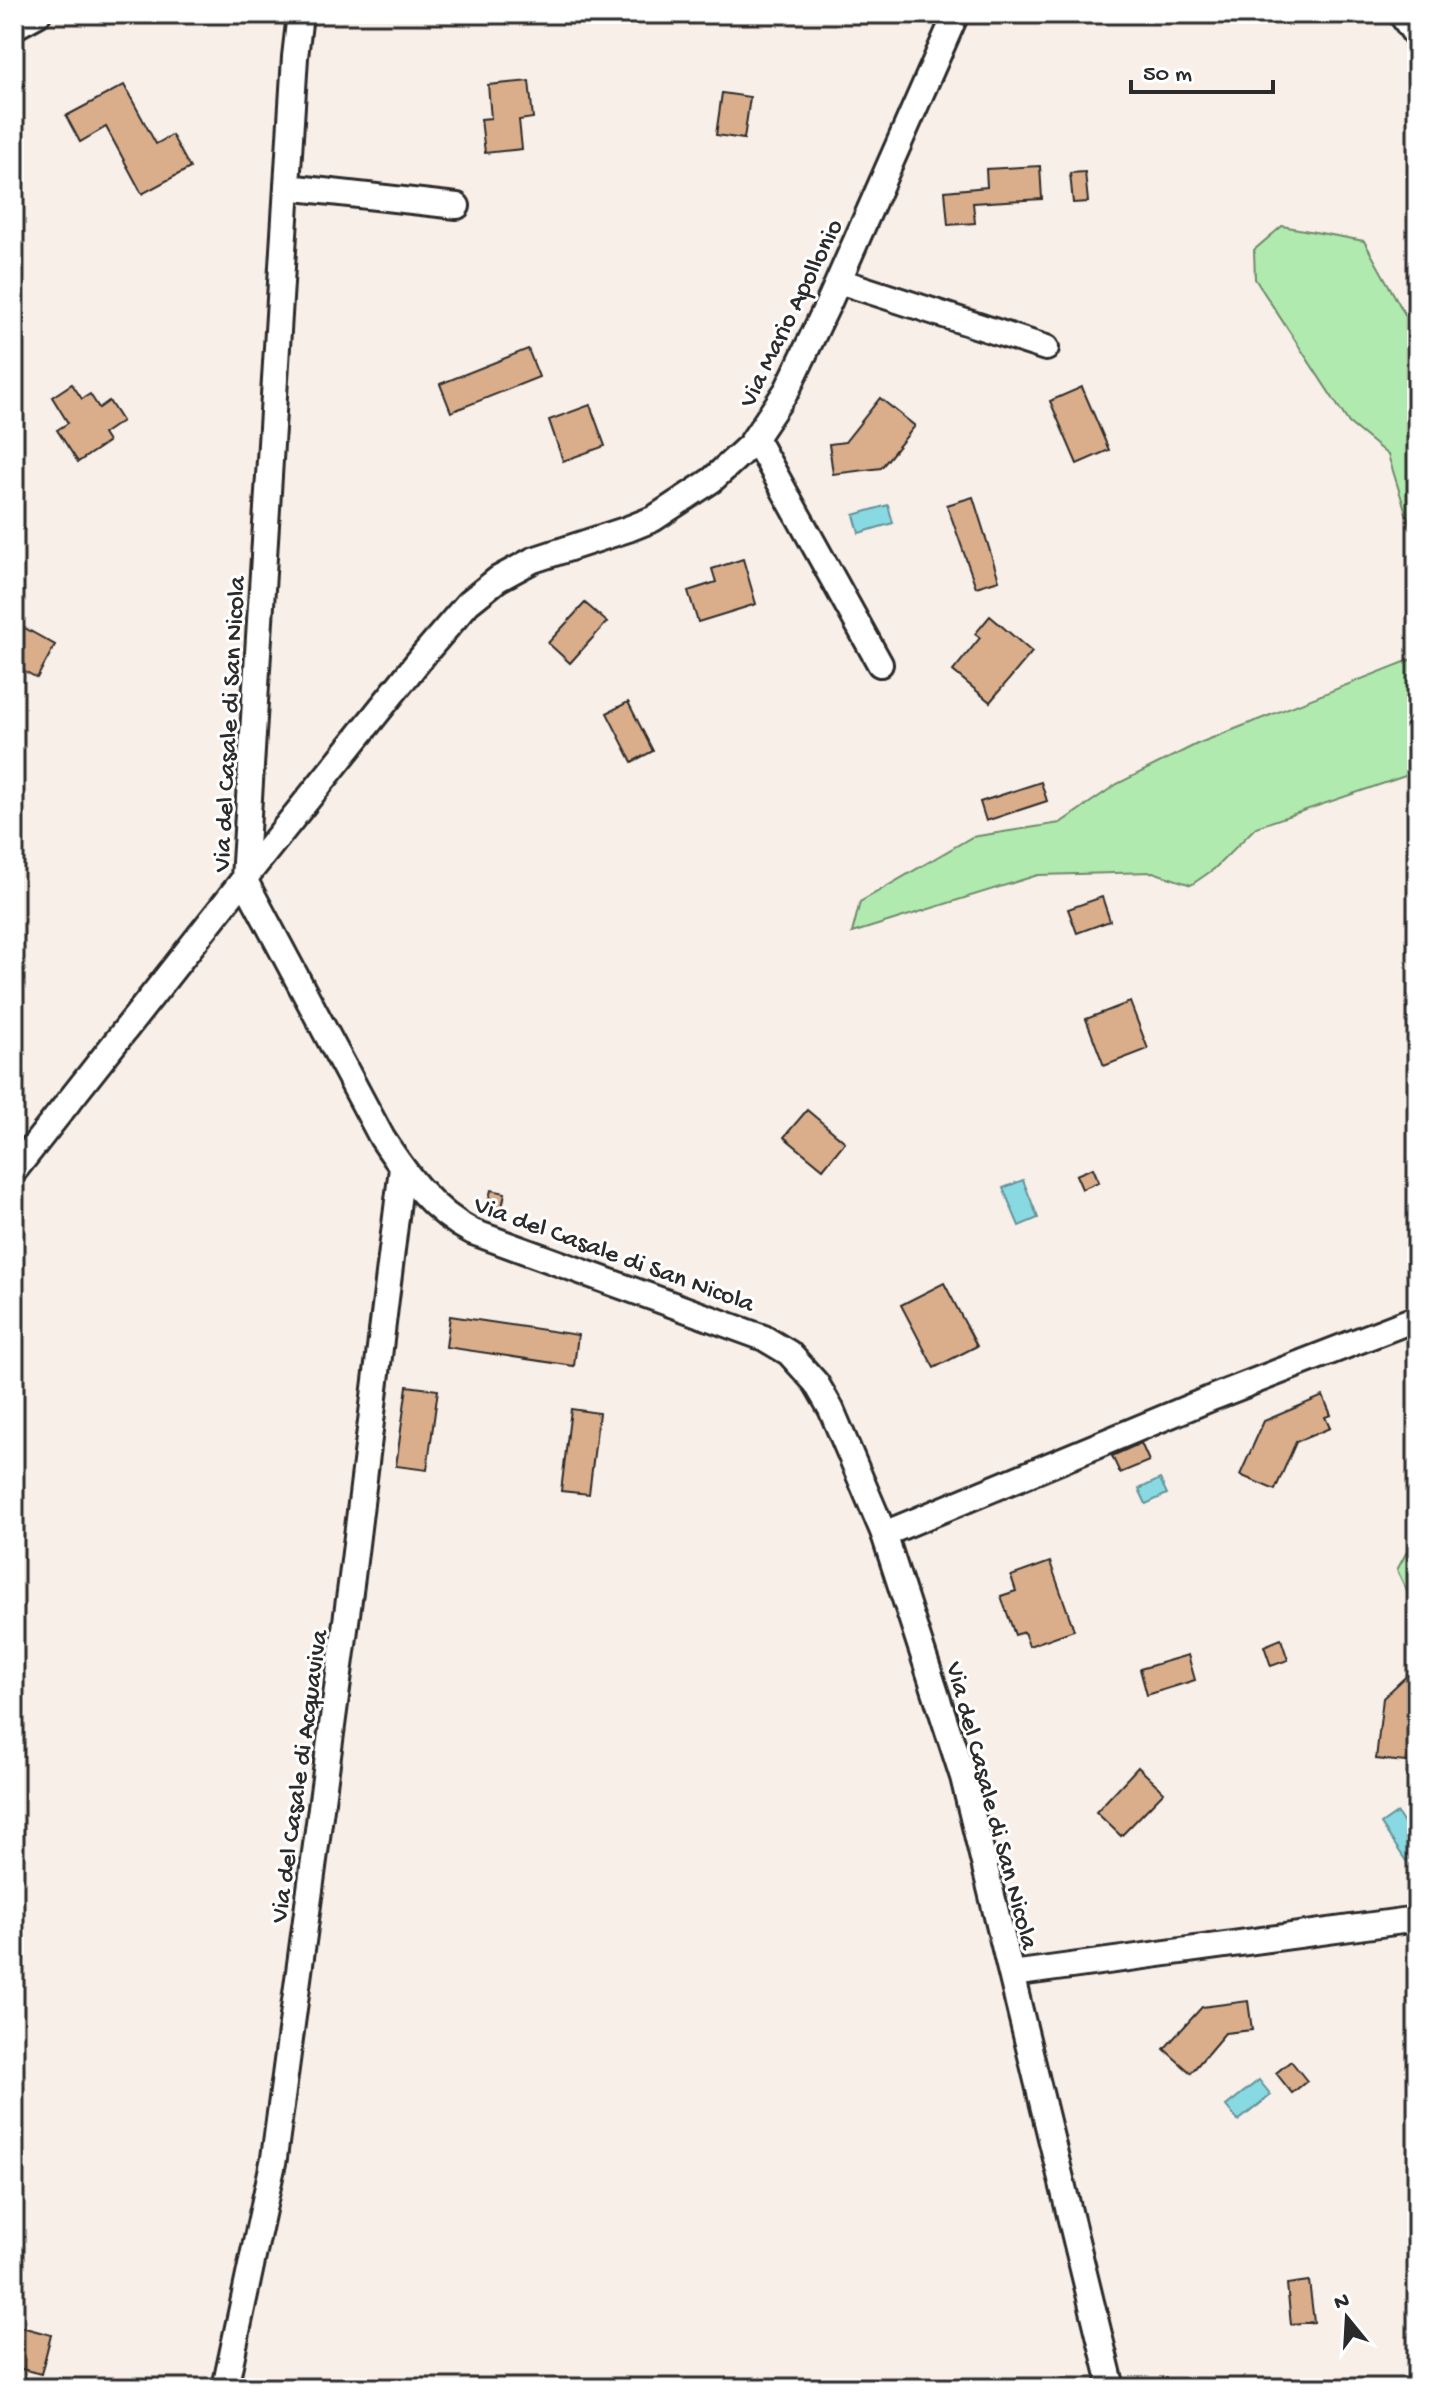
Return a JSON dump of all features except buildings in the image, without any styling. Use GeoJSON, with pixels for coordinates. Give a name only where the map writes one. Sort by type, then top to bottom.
{"type":"FeatureCollection","features":[{"type":"Feature","properties":{"kind":"street"},"geometry":{"type":"LineString","coordinates":[[14,27],[38,14]]}},
{"type":"Feature","properties":{"kind":"street","name":"Via del Casale di San Nicola"},"geometry":{"type":"LineString","coordinates":[[300,14],[244,879],[374,1124],[402,1168],[432,1204],[473,1232],[753,1333],[789,1353],[808,1372],[831,1409],[884,1534],[963,1777],[1112,2388]]}},
{"type":"Feature","properties":{"kind":"street","name":"Via Mario Apollonio"},"geometry":{"type":"LineString","coordinates":[[14,1171],[444,629],[482,591],[533,560],[653,519],[712,480],[755,438],[787,390],[839,281],[956,14]]}},
{"type":"Feature","properties":{"kind":"street"},"geometry":{"type":"LineString","coordinates":[[1401,14],[1417,37]]}},
{"type":"Feature","properties":{"kind":"street"},"geometry":{"type":"LineString","coordinates":[[287,187],[457,206]]}},
{"type":"Feature","properties":{"kind":"street"},"geometry":{"type":"LineString","coordinates":[[839,281],[1046,348]]}},
{"type":"Feature","properties":{"kind":"street"},"geometry":{"type":"LineString","coordinates":[[755,438],[880,664]]}},
{"type":"Feature","properties":{"kind":"street","name":"Via del Casale di Acquaviva"},"geometry":{"type":"LineString","coordinates":[[225,2388],[274,2158],[352,1577],[402,1168]]}},
{"type":"Feature","properties":{"kind":"street"},"geometry":{"type":"LineString","coordinates":[[884,1534],[1214,1397],[1417,1318]]}},
{"type":"Feature","properties":{"kind":"street"},"geometry":{"type":"LineString","coordinates":[[1012,1974],[1417,1919]]}},
{"type":"Feature","properties":{"kind":"green space"},"geometry":{"type":"Polygon","coordinates":[[[1282,226],[1364,241],[1417,336],[1417,548],[1388,455],[1349,423],[1255,279],[1254,250],[1282,226]]]}},
{"type":"Feature","properties":{"kind":"green space"},"geometry":{"type":"Polygon","coordinates":[[[1417,655],[1417,772],[1256,827],[1214,869],[1191,885],[1153,872],[1038,875],[852,933],[860,902],[972,837],[1060,823],[1117,784],[1197,744],[1417,655]]]}},
{"type":"Feature","properties":{"kind":"green space"},"geometry":{"type":"Polygon","coordinates":[[[1417,1533],[1417,1608],[1415,1608],[1397,1570],[1417,1533]]]}},
{"type":"Feature","properties":{"kind":"water"},"geometry":{"type":"Polygon","coordinates":[[[888,505],[893,523],[859,533],[854,515],[888,505]]]}},
{"type":"Feature","properties":{"kind":"water"},"geometry":{"type":"Polygon","coordinates":[[[1023,1180],[1038,1218],[1019,1226],[1003,1188],[1023,1180]]]}},
{"type":"Feature","properties":{"kind":"water"},"geometry":{"type":"Polygon","coordinates":[[[1160,1479],[1167,1494],[1146,1504],[1139,1489],[1160,1479]]]}},
{"type":"Feature","properties":{"kind":"water"},"geometry":{"type":"Polygon","coordinates":[[[1397,1813],[1417,1843],[1417,1854],[1406,1861],[1381,1824],[1397,1813]]]}},
{"type":"Feature","properties":{"kind":"water"},"geometry":{"type":"Polygon","coordinates":[[[1259,2080],[1271,2095],[1238,2121],[1226,2106],[1259,2080]]]}}]}
